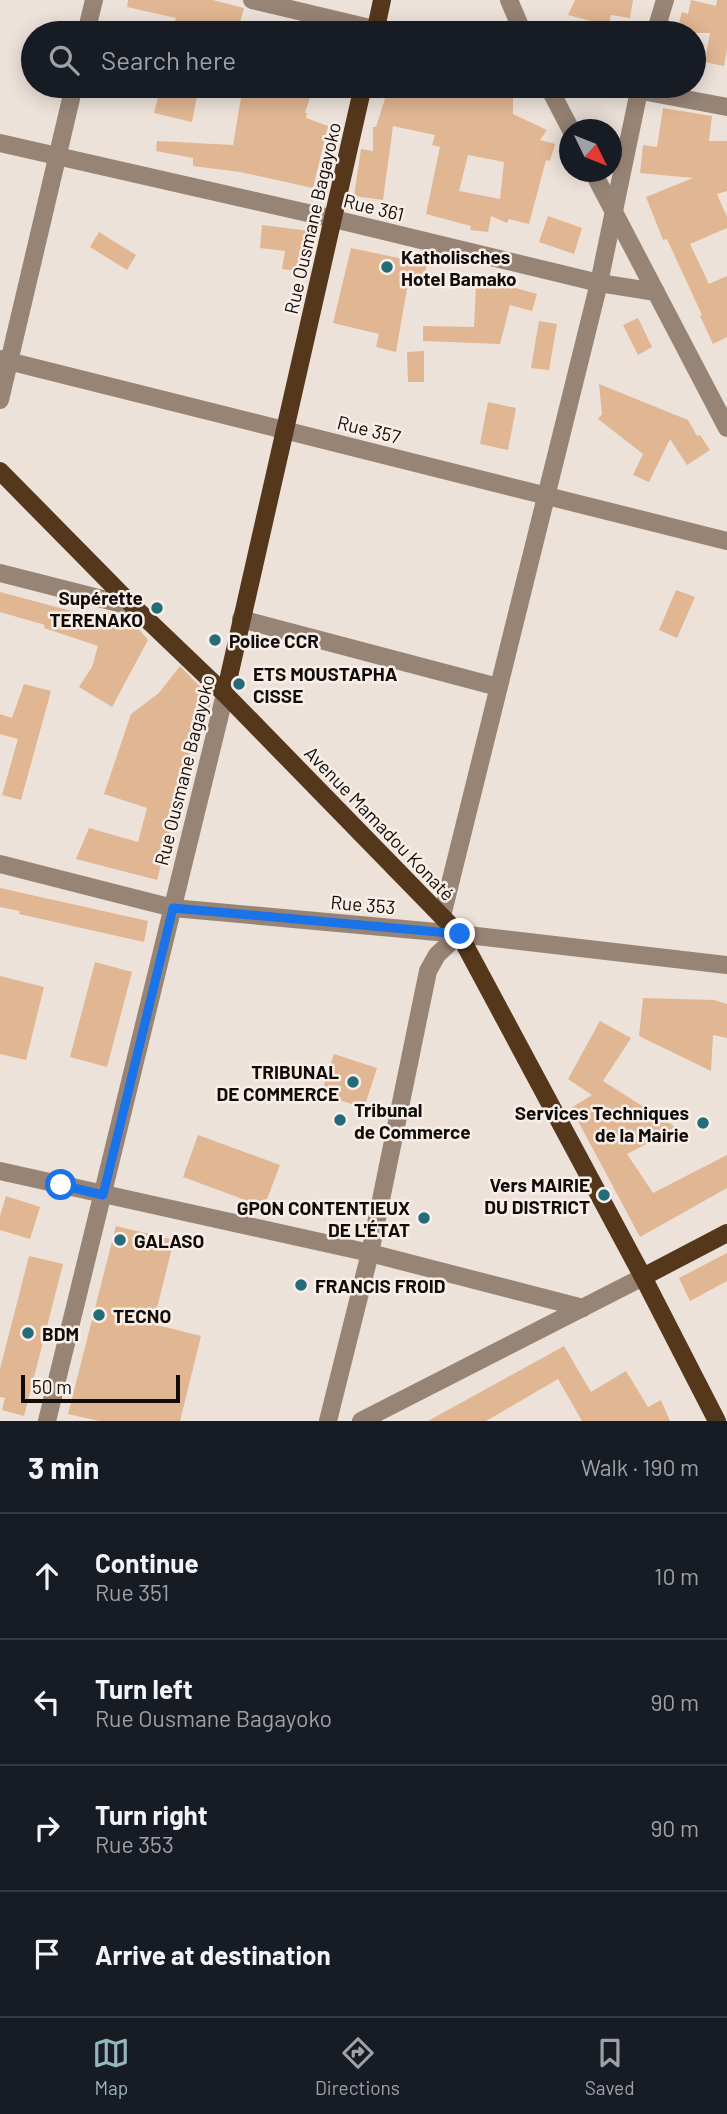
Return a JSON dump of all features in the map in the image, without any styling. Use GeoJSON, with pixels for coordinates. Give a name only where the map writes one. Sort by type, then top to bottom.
{"type":"FeatureCollection","features":[{"type":"Feature","properties":{"kind":"main road"},"geometry":{"type":"LineString","coordinates":[[381,21],[382,0]]}},
{"type":"Feature","properties":{"kind":"main road","name":"Rue Ousmane Bagayoko"},"geometry":{"type":"LineString","coordinates":[[225,694],[360,98]]}},
{"type":"Feature","properties":{"kind":"main road","name":"Avenue Mamadou Konaté"},"geometry":{"type":"LineString","coordinates":[[0,471],[134,607],[225,694],[460,934],[717,1421]]}},
{"type":"Feature","properties":{"kind":"main road"},"geometry":{"type":"LineString","coordinates":[[643,1277],[727,1233]]}},
{"type":"Feature","properties":{"kind":"street"},"geometry":{"type":"LineString","coordinates":[[89,21],[94,0]]}},
{"type":"Feature","properties":{"kind":"street"},"geometry":{"type":"LineString","coordinates":[[253,0],[337,21]]}},
{"type":"Feature","properties":{"kind":"street"},"geometry":{"type":"LineString","coordinates":[[509,0],[518,21]]}},
{"type":"Feature","properties":{"kind":"street"},"geometry":{"type":"LineString","coordinates":[[659,21],[665,0]]}},
{"type":"Feature","properties":{"kind":"street"},"geometry":{"type":"LineString","coordinates":[[0,400],[4,360],[71,98]]}},
{"type":"Feature","properties":{"kind":"street"},"geometry":{"type":"LineString","coordinates":[[554,98],[565,119]]}},
{"type":"Feature","properties":{"kind":"street"},"geometry":{"type":"LineString","coordinates":[[442,916],[599,283],[637,98]]}},
{"type":"Feature","properties":{"kind":"street"},"geometry":{"type":"LineString","coordinates":[[685,98],[727,107]]}},
{"type":"Feature","properties":{"kind":"street","name":"Rue 361"},"geometry":{"type":"LineString","coordinates":[[0,143],[599,283],[656,292]]}},
{"type":"Feature","properties":{"kind":"street"},"geometry":{"type":"LineString","coordinates":[[598,182],[727,428]]}},
{"type":"Feature","properties":{"kind":"street","name":"Rue 357"},"geometry":{"type":"LineString","coordinates":[[4,360],[727,541]]}},
{"type":"Feature","properties":{"kind":"street"},"geometry":{"type":"LineString","coordinates":[[0,573],[134,607]]}},
{"type":"Feature","properties":{"kind":"street"},"geometry":{"type":"LineString","coordinates":[[241,619],[498,687]]}},
{"type":"Feature","properties":{"kind":"street","name":"Rue Ousmane Bagayoko"},"geometry":{"type":"LineString","coordinates":[[47,1421],[225,694]]}},
{"type":"Feature","properties":{"kind":"street","name":"Rue 353"},"geometry":{"type":"LineString","coordinates":[[0,863],[173,908],[460,934],[727,965]]}},
{"type":"Feature","properties":{"kind":"street"},"geometry":{"type":"LineString","coordinates":[[328,1421],[370,1253],[428,971],[437,955],[460,934]]}},
{"type":"Feature","properties":{"kind":"street"},"geometry":{"type":"LineString","coordinates":[[0,1171],[370,1253],[583,1308]]}},
{"type":"Feature","properties":{"kind":"street"},"geometry":{"type":"LineString","coordinates":[[361,1421],[643,1277]]}},
{"type":"Feature","properties":{"kind":"building"},"geometry":{"type":"Polygon","coordinates":[[[128,0],[213,0],[244,8],[240,21],[175,21],[176,18],[127,7],[128,0]]]}},
{"type":"Feature","properties":{"kind":"building"},"geometry":{"type":"Polygon","coordinates":[[[575,0],[633,0],[630,18],[611,15],[610,21],[590,21],[568,15],[575,0]]]}},
{"type":"Feature","properties":{"kind":"building"},"geometry":{"type":"Polygon","coordinates":[[[691,0],[716,6],[717,0],[727,0],[727,49],[724,66],[706,62],[710,33],[706,33],[706,21],[679,21],[682,12],[688,14],[691,0]]]}},
{"type":"Feature","properties":{"kind":"building"},"geometry":{"type":"Polygon","coordinates":[[[158,98],[197,98],[192,122],[154,113],[158,98]]]}},
{"type":"Feature","properties":{"kind":"building"},"geometry":{"type":"Polygon","coordinates":[[[241,98],[310,98],[306,118],[328,126],[313,188],[240,172],[193,166],[193,158],[156,151],[157,141],[233,145],[241,98]]]}},
{"type":"Feature","properties":{"kind":"building"},"geometry":{"type":"Polygon","coordinates":[[[385,98],[513,98],[513,114],[547,130],[540,140],[555,144],[550,161],[546,160],[529,224],[509,219],[507,223],[491,216],[488,232],[470,230],[471,226],[426,214],[440,147],[432,145],[435,135],[393,126],[383,200],[354,196],[361,149],[373,151],[373,127],[376,127],[385,98]],[[468,155],[459,191],[500,199],[504,162],[468,155]]]}},
{"type":"Feature","properties":{"kind":"building"},"geometry":{"type":"Polygon","coordinates":[[[663,108],[712,116],[709,141],[727,141],[727,191],[717,194],[727,217],[727,228],[690,244],[709,284],[727,276],[727,337],[713,344],[667,239],[663,240],[646,197],[693,178],[640,173],[643,145],[657,147],[663,108]]]}},
{"type":"Feature","properties":{"kind":"building"},"geometry":{"type":"Polygon","coordinates":[[[548,216],[582,228],[574,254],[539,242],[548,216]]]}},
{"type":"Feature","properties":{"kind":"building"},"geometry":{"type":"Polygon","coordinates":[[[262,225],[310,231],[303,272],[282,269],[285,251],[260,248],[262,225]]]}},
{"type":"Feature","properties":{"kind":"building"},"geometry":{"type":"Polygon","coordinates":[[[99,232],[136,255],[127,270],[90,247],[99,232]]]}},
{"type":"Feature","properties":{"kind":"building"},"geometry":{"type":"Polygon","coordinates":[[[351,248],[427,264],[421,286],[408,283],[396,352],[376,347],[379,334],[333,323],[351,248]]]}},
{"type":"Feature","properties":{"kind":"building"},"geometry":{"type":"Polygon","coordinates":[[[497,283],[537,294],[532,311],[510,305],[500,344],[423,341],[423,326],[474,327],[476,284],[497,283]]]}},
{"type":"Feature","properties":{"kind":"building"},"geometry":{"type":"Polygon","coordinates":[[[638,318],[652,347],[638,355],[623,325],[638,318]]]}},
{"type":"Feature","properties":{"kind":"building"},"geometry":{"type":"Polygon","coordinates":[[[539,321],[557,324],[549,370],[531,368],[539,321]]]}},
{"type":"Feature","properties":{"kind":"building"},"geometry":{"type":"Polygon","coordinates":[[[424,351],[424,382],[408,382],[407,352],[424,351]]]}},
{"type":"Feature","properties":{"kind":"building"},"geometry":{"type":"Polygon","coordinates":[[[599,384],[688,420],[697,436],[700,435],[710,450],[687,465],[670,439],[649,482],[633,475],[643,454],[598,419],[602,414],[599,384]]]}},
{"type":"Feature","properties":{"kind":"building"},"geometry":{"type":"Polygon","coordinates":[[[488,402],[516,408],[508,450],[480,444],[488,402]]]}},
{"type":"Feature","properties":{"kind":"building"},"geometry":{"type":"Polygon","coordinates":[[[676,590],[695,597],[677,638],[659,630],[676,590]]]}},
{"type":"Feature","properties":{"kind":"building"},"geometry":{"type":"Polygon","coordinates":[[[0,592],[105,620],[107,612],[132,621],[148,640],[112,707],[79,687],[92,667],[98,646],[44,628],[45,625],[0,612],[0,592]]]}},
{"type":"Feature","properties":{"kind":"building"},"geometry":{"type":"Polygon","coordinates":[[[180,666],[212,699],[204,729],[195,734],[157,880],[76,859],[89,828],[138,842],[147,808],[104,794],[131,714],[159,693],[180,666]]]}},
{"type":"Feature","properties":{"kind":"building"},"geometry":{"type":"Polygon","coordinates":[[[24,684],[51,691],[21,800],[2,795],[18,739],[0,734],[0,714],[12,718],[24,684]]]}},
{"type":"Feature","properties":{"kind":"building"},"geometry":{"type":"Polygon","coordinates":[[[0,888],[148,921],[144,942],[19,914],[20,911],[0,907],[0,888]]]}},
{"type":"Feature","properties":{"kind":"building"},"geometry":{"type":"Polygon","coordinates":[[[95,962],[132,972],[107,1067],[70,1057],[95,962]]]}},
{"type":"Feature","properties":{"kind":"building"},"geometry":{"type":"Polygon","coordinates":[[[0,976],[44,987],[26,1060],[0,1054],[0,976]]]}},
{"type":"Feature","properties":{"kind":"building"},"geometry":{"type":"Polygon","coordinates":[[[643,998],[714,1000],[727,1004],[727,1038],[713,1035],[711,1071],[639,1036],[643,998]]]}},
{"type":"Feature","properties":{"kind":"building"},"geometry":{"type":"Polygon","coordinates":[[[600,1021],[631,1038],[603,1081],[677,1128],[627,1154],[653,1193],[727,1155],[727,1188],[640,1237],[571,1108],[592,1095],[568,1079],[600,1021]]]}},
{"type":"Feature","properties":{"kind":"building"},"geometry":{"type":"Polygon","coordinates":[[[334,1054],[377,1068],[364,1108],[321,1094],[334,1054]]]}},
{"type":"Feature","properties":{"kind":"building"},"geometry":{"type":"Polygon","coordinates":[[[198,1135],[280,1165],[264,1207],[183,1177],[198,1135]]]}},
{"type":"Feature","properties":{"kind":"building"},"geometry":{"type":"Polygon","coordinates":[[[6,1196],[40,1207],[30,1239],[0,1230],[0,1216],[6,1196]]]}},
{"type":"Feature","properties":{"kind":"building"},"geometry":{"type":"Polygon","coordinates":[[[116,1226],[174,1240],[153,1324],[201,1336],[180,1421],[99,1421],[68,1414],[116,1226]]]}},
{"type":"Feature","properties":{"kind":"building"},"geometry":{"type":"Polygon","coordinates":[[[727,1253],[727,1281],[690,1301],[679,1278],[727,1253]]]}},
{"type":"Feature","properties":{"kind":"building"},"geometry":{"type":"Polygon","coordinates":[[[29,1256],[63,1264],[24,1416],[2,1410],[5,1398],[0,1397],[0,1369],[29,1256]]]}},
{"type":"Feature","properties":{"kind":"building"},"geometry":{"type":"Polygon","coordinates":[[[564,1346],[591,1392],[626,1371],[648,1407],[661,1400],[670,1421],[582,1421],[558,1379],[486,1421],[428,1421],[564,1346]]]}},
{"type":"Feature","properties":{"kind":"place","name":"Katholisches Hotel Bamako"},"geometry":{"type":"Point","coordinates":[387,267]}},
{"type":"Feature","properties":{"kind":"place","name":"Supérette TERENAKO"},"geometry":{"type":"Point","coordinates":[157,608]}},
{"type":"Feature","properties":{"kind":"place","name":"Police CCR"},"geometry":{"type":"Point","coordinates":[215,640]}},
{"type":"Feature","properties":{"kind":"place","name":"ETS MOUSTAPHA CISSE"},"geometry":{"type":"Point","coordinates":[239,684]}},
{"type":"Feature","properties":{"kind":"place","name":"TRIBUNAL DE COMMERCE"},"geometry":{"type":"Point","coordinates":[353,1082]}},
{"type":"Feature","properties":{"kind":"place","name":"Tribunal de Commerce"},"geometry":{"type":"Point","coordinates":[340,1120]}},
{"type":"Feature","properties":{"kind":"place","name":"Services Techniques de la Mairie"},"geometry":{"type":"Point","coordinates":[703,1123]}},
{"type":"Feature","properties":{"kind":"place","name":"Vers MAIRIE DU DISTRICT"},"geometry":{"type":"Point","coordinates":[604,1195]}},
{"type":"Feature","properties":{"kind":"place","name":"GPON CONTENTIEUX DE L'ÉTAT"},"geometry":{"type":"Point","coordinates":[424,1218]}},
{"type":"Feature","properties":{"kind":"place","name":"GALASO"},"geometry":{"type":"Point","coordinates":[120,1240]}},
{"type":"Feature","properties":{"kind":"place","name":"FRANCIS FROID"},"geometry":{"type":"Point","coordinates":[301,1285]}},
{"type":"Feature","properties":{"kind":"place","name":"TECNO"},"geometry":{"type":"Point","coordinates":[99,1315]}},
{"type":"Feature","properties":{"kind":"place","name":"BDM"},"geometry":{"type":"Point","coordinates":[28,1333]}},
{"type":"Feature","properties":{"kind":"route"},"geometry":{"type":"LineString","coordinates":[[61,1185],[103,1195],[173,908],[460,934]]}}]}
